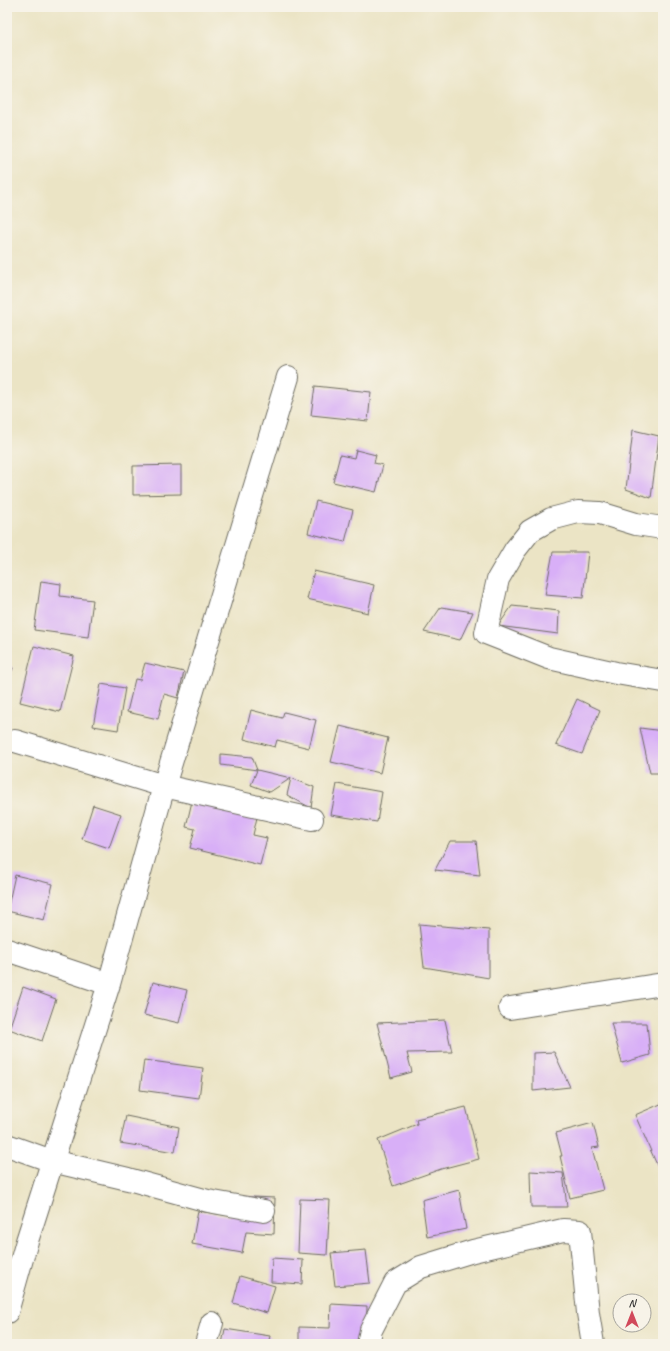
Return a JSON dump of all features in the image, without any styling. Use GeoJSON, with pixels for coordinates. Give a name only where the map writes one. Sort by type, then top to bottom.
{"type":"FeatureCollection","features":[{"type":"Feature","properties":{"kind":"street"},"geometry":{"type":"LineString","coordinates":[[7,1312],[27,1241],[109,984],[164,786],[288,377]]}},
{"type":"Feature","properties":{"kind":"street"},"geometry":{"type":"LineString","coordinates":[[663,528],[636,524],[600,513],[578,512],[551,519],[535,528],[530,531],[515,550],[498,580],[486,632],[549,658],[616,673],[663,681]]}},
{"type":"Feature","properties":{"kind":"street"},"geometry":{"type":"LineString","coordinates":[[15,741],[164,786],[312,819]]}},
{"type":"Feature","properties":{"kind":"street"},"geometry":{"type":"LineString","coordinates":[[7,950],[109,984]]}},
{"type":"Feature","properties":{"kind":"street"},"geometry":{"type":"LineString","coordinates":[[510,1008],[663,984]]}},
{"type":"Feature","properties":{"kind":"street"},"geometry":{"type":"LineString","coordinates":[[7,1145],[52,1161],[128,1179],[208,1201],[264,1211]]}},
{"type":"Feature","properties":{"kind":"street"},"geometry":{"type":"LineString","coordinates":[[368,1344],[371,1330],[395,1283],[421,1268],[473,1251],[563,1230],[580,1231],[588,1313],[593,1344]]}},
{"type":"Feature","properties":{"kind":"street"},"geometry":{"type":"LineString","coordinates":[[206,1344],[212,1323]]}},
{"type":"Feature","properties":{"kind":"building"},"geometry":{"type":"Polygon","coordinates":[[[315,386],[371,392],[368,421],[311,415],[315,386]]]}},
{"type":"Feature","properties":{"kind":"building"},"geometry":{"type":"Polygon","coordinates":[[[633,430],[659,436],[651,498],[626,489],[633,430]]]}},
{"type":"Feature","properties":{"kind":"building"},"geometry":{"type":"Polygon","coordinates":[[[356,450],[376,455],[374,463],[383,465],[376,492],[333,482],[340,455],[354,458],[356,450]]]}},
{"type":"Feature","properties":{"kind":"building"},"geometry":{"type":"Polygon","coordinates":[[[181,465],[181,494],[133,495],[133,466],[181,465]]]}},
{"type":"Feature","properties":{"kind":"building"},"geometry":{"type":"Polygon","coordinates":[[[316,501],[353,510],[345,542],[308,533],[316,501]]]}},
{"type":"Feature","properties":{"kind":"building"},"geometry":{"type":"Polygon","coordinates":[[[553,552],[588,552],[583,598],[545,595],[553,552]]]}},
{"type":"Feature","properties":{"kind":"building"},"geometry":{"type":"Polygon","coordinates":[[[314,571],[374,585],[368,613],[307,599],[314,571]]]}},
{"type":"Feature","properties":{"kind":"building"},"geometry":{"type":"Polygon","coordinates":[[[41,581],[61,584],[60,596],[93,600],[88,637],[34,630],[41,581]]]}},
{"type":"Feature","properties":{"kind":"building"},"geometry":{"type":"Polygon","coordinates":[[[512,606],[559,611],[558,634],[498,626],[512,606]]]}},
{"type":"Feature","properties":{"kind":"building"},"geometry":{"type":"Polygon","coordinates":[[[441,607],[473,612],[460,640],[424,632],[441,607]]]}},
{"type":"Feature","properties":{"kind":"building"},"geometry":{"type":"Polygon","coordinates":[[[34,646],[74,656],[60,712],[20,702],[34,646]]]}},
{"type":"Feature","properties":{"kind":"building"},"geometry":{"type":"Polygon","coordinates":[[[145,663],[184,672],[178,698],[164,694],[158,719],[127,712],[135,679],[140,680],[145,663]]]}},
{"type":"Feature","properties":{"kind":"building"},"geometry":{"type":"Polygon","coordinates":[[[7,665],[13,668],[7,682],[7,665]]]}},
{"type":"Feature","properties":{"kind":"building"},"geometry":{"type":"Polygon","coordinates":[[[101,684],[125,688],[118,730],[93,726],[101,684]]]}},
{"type":"Feature","properties":{"kind":"building"},"geometry":{"type":"Polygon","coordinates":[[[577,699],[600,710],[582,754],[556,745],[577,699]]]}},
{"type":"Feature","properties":{"kind":"building"},"geometry":{"type":"Polygon","coordinates":[[[251,710],[282,718],[284,712],[316,720],[309,748],[277,740],[275,747],[244,739],[251,710]]]}},
{"type":"Feature","properties":{"kind":"building"},"geometry":{"type":"Polygon","coordinates":[[[340,726],[388,738],[380,773],[331,762],[340,726]]]}},
{"type":"Feature","properties":{"kind":"building"},"geometry":{"type":"Polygon","coordinates":[[[640,728],[663,731],[663,773],[650,773],[640,728]]]}},
{"type":"Feature","properties":{"kind":"building"},"geometry":{"type":"Polygon","coordinates":[[[221,754],[252,757],[257,770],[221,765],[221,754]]]}},
{"type":"Feature","properties":{"kind":"building"},"geometry":{"type":"Polygon","coordinates":[[[257,770],[291,778],[270,792],[251,785],[257,770]]]}},
{"type":"Feature","properties":{"kind":"building"},"geometry":{"type":"Polygon","coordinates":[[[291,778],[314,787],[311,808],[287,795],[291,778]]]}},
{"type":"Feature","properties":{"kind":"building"},"geometry":{"type":"Polygon","coordinates":[[[337,784],[382,792],[377,822],[331,815],[337,784]]]}},
{"type":"Feature","properties":{"kind":"building"},"geometry":{"type":"Polygon","coordinates":[[[193,797],[258,813],[253,835],[267,838],[260,865],[190,848],[195,829],[186,827],[193,797]]]}},
{"type":"Feature","properties":{"kind":"building"},"geometry":{"type":"Polygon","coordinates":[[[93,805],[121,814],[109,848],[82,839],[93,805]]]}},
{"type":"Feature","properties":{"kind":"building"},"geometry":{"type":"Polygon","coordinates":[[[450,841],[476,841],[480,875],[435,870],[450,841]]]}},
{"type":"Feature","properties":{"kind":"building"},"geometry":{"type":"Polygon","coordinates":[[[15,875],[53,884],[44,920],[7,911],[15,875]]]}},
{"type":"Feature","properties":{"kind":"building"},"geometry":{"type":"Polygon","coordinates":[[[419,924],[489,930],[489,978],[424,967],[419,924]]]}},
{"type":"Feature","properties":{"kind":"building"},"geometry":{"type":"Polygon","coordinates":[[[153,982],[187,990],[179,1023],[144,1015],[153,982]]]}},
{"type":"Feature","properties":{"kind":"building"},"geometry":{"type":"Polygon","coordinates":[[[23,987],[56,999],[42,1041],[9,1029],[23,987]]]}},
{"type":"Feature","properties":{"kind":"building"},"geometry":{"type":"Polygon","coordinates":[[[445,1020],[452,1052],[407,1053],[412,1072],[391,1078],[377,1023],[445,1020]]]}},
{"type":"Feature","properties":{"kind":"building"},"geometry":{"type":"Polygon","coordinates":[[[611,1023],[647,1023],[650,1055],[622,1063],[611,1023]]]}},
{"type":"Feature","properties":{"kind":"building"},"geometry":{"type":"Polygon","coordinates":[[[554,1052],[570,1087],[533,1091],[533,1053],[554,1052]]]}},
{"type":"Feature","properties":{"kind":"building"},"geometry":{"type":"Polygon","coordinates":[[[144,1060],[203,1068],[199,1098],[140,1090],[144,1060]]]}},
{"type":"Feature","properties":{"kind":"building"},"geometry":{"type":"Polygon","coordinates":[[[663,1103],[663,1173],[661,1174],[635,1115],[663,1103]]]}},
{"type":"Feature","properties":{"kind":"building"},"geometry":{"type":"Polygon","coordinates":[[[466,1107],[479,1159],[441,1169],[393,1186],[378,1140],[417,1124],[416,1119],[466,1107]]]}},
{"type":"Feature","properties":{"kind":"building"},"geometry":{"type":"Polygon","coordinates":[[[126,1116],[179,1127],[175,1152],[120,1143],[126,1116]]]}},
{"type":"Feature","properties":{"kind":"building"},"geometry":{"type":"Polygon","coordinates":[[[593,1123],[599,1147],[592,1148],[603,1190],[570,1198],[556,1133],[593,1123]]]}},
{"type":"Feature","properties":{"kind":"building"},"geometry":{"type":"Polygon","coordinates":[[[530,1171],[563,1173],[567,1207],[531,1207],[530,1171]]]}},
{"type":"Feature","properties":{"kind":"building"},"geometry":{"type":"Polygon","coordinates":[[[459,1190],[466,1229],[427,1237],[422,1200],[459,1190]]]}},
{"type":"Feature","properties":{"kind":"building"},"geometry":{"type":"Polygon","coordinates":[[[231,1196],[275,1198],[274,1234],[246,1232],[242,1253],[192,1244],[198,1211],[230,1216],[231,1196]]]}},
{"type":"Feature","properties":{"kind":"building"},"geometry":{"type":"Polygon","coordinates":[[[300,1199],[330,1200],[327,1255],[298,1253],[300,1199]]]}},
{"type":"Feature","properties":{"kind":"building"},"geometry":{"type":"Polygon","coordinates":[[[366,1250],[370,1283],[335,1286],[331,1253],[366,1250]]]}},
{"type":"Feature","properties":{"kind":"building"},"geometry":{"type":"Polygon","coordinates":[[[272,1258],[303,1260],[302,1284],[271,1282],[272,1258]]]}},
{"type":"Feature","properties":{"kind":"building"},"geometry":{"type":"Polygon","coordinates":[[[240,1276],[275,1286],[267,1313],[233,1303],[240,1276]]]}},
{"type":"Feature","properties":{"kind":"building"},"geometry":{"type":"Polygon","coordinates":[[[331,1304],[367,1306],[366,1344],[299,1344],[299,1327],[330,1328],[331,1304]]]}},
{"type":"Feature","properties":{"kind":"building"},"geometry":{"type":"Polygon","coordinates":[[[225,1329],[270,1336],[268,1344],[222,1344],[225,1329]]]}}]}
